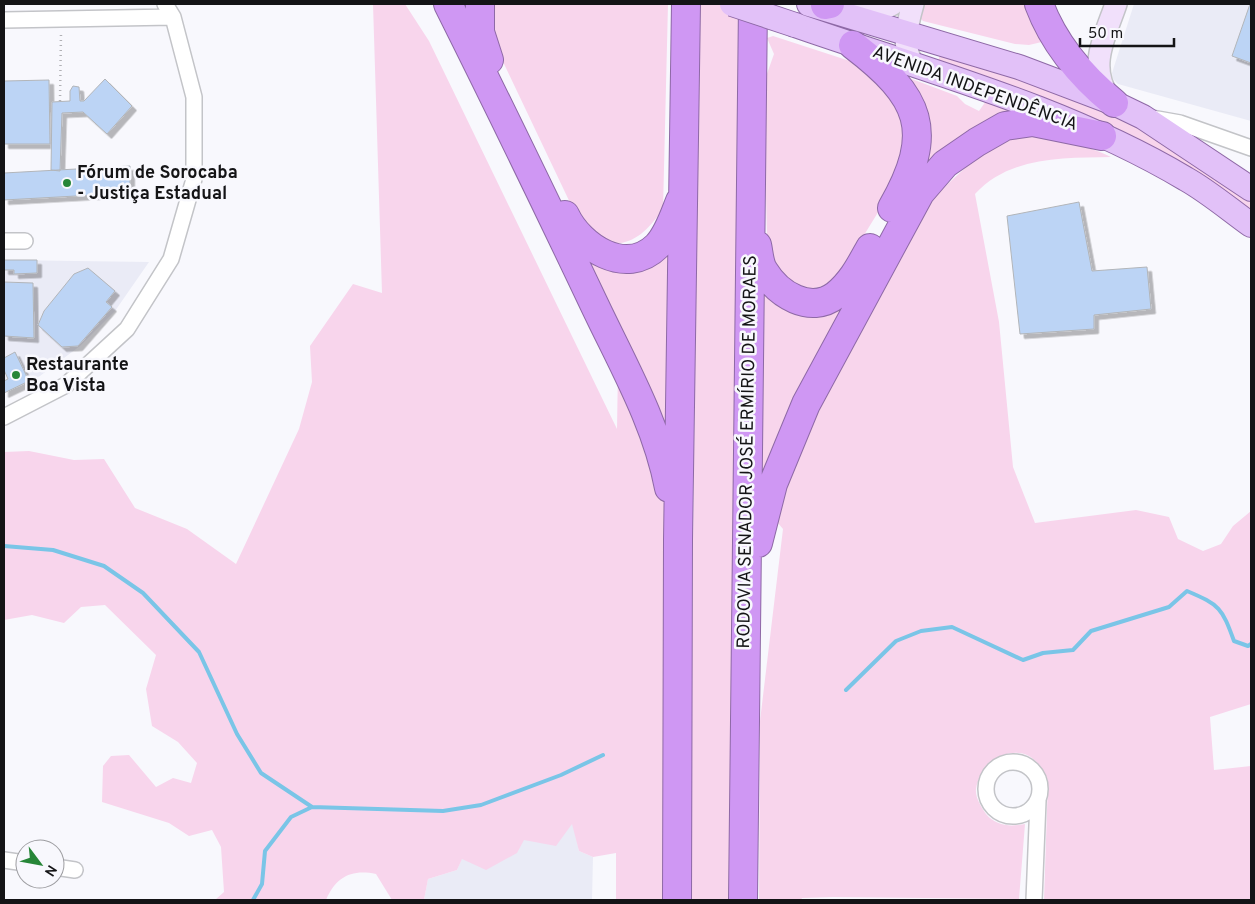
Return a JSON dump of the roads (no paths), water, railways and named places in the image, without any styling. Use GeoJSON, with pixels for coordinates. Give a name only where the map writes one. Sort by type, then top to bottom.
{"type":"FeatureCollection","features":[{"type":"Feature","properties":{"kind":"highway"},"geometry":{"type":"LineString","coordinates":[[448,4],[557,224],[635,390],[664,461],[678,540]]}},
{"type":"Feature","properties":{"kind":"highway"},"geometry":{"type":"LineString","coordinates":[[480,4],[480,32],[486,53],[576,235],[605,255],[618,258],[644,256],[658,246],[670,225],[684,190]]}},
{"type":"Feature","properties":{"kind":"highway"},"geometry":{"type":"LineString","coordinates":[[677,900],[678,540],[686,4]]}},
{"type":"Feature","properties":{"kind":"highway","name":"RODOVIA SENADOR JOSÉ ERMÍRIO DE MORAES"},"geometry":{"type":"LineString","coordinates":[[743,900],[753,4]]}},
{"type":"Feature","properties":{"kind":"highway"},"geometry":{"type":"LineString","coordinates":[[1039,4],[1045,18],[1076,67],[1090,83],[1114,103]]}},
{"type":"Feature","properties":{"kind":"highway"},"geometry":{"type":"LineString","coordinates":[[751,216],[762,270],[778,290],[796,301],[816,303],[835,295],[853,279],[911,173],[917,148],[916,118],[910,103],[880,66],[853,45]]}},
{"type":"Feature","properties":{"kind":"highway"},"geometry":{"type":"LineString","coordinates":[[747,594],[761,528],[785,450],[806,404],[920,194],[945,164],[1005,126],[1033,122],[1102,136]]}},
{"type":"Feature","properties":{"kind":"main road","name":"AVENIDA INDEPENDÊNCIA"},"geometry":{"type":"LineString","coordinates":[[732,4],[1032,105],[1102,136],[1188,180],[1251,225]]}},
{"type":"Feature","properties":{"kind":"main road","name":"AVENIDA INDEPENDÊNCIA"},"geometry":{"type":"LineString","coordinates":[[821,4],[905,33],[1019,67],[1114,103],[1143,117],[1251,190]]}},
{"type":"Feature","properties":{"kind":"main road"},"geometry":{"type":"LineString","coordinates":[[821,4],[860,13],[873,13],[893,4]]}},
{"type":"Feature","properties":{"kind":"main road"},"geometry":{"type":"LineString","coordinates":[[913,4],[905,33],[911,61],[915,65]]}},
{"type":"Feature","properties":{"kind":"main road"},"geometry":{"type":"LineString","coordinates":[[1114,103],[1100,81],[1097,64],[1116,4]]}},
{"type":"Feature","properties":{"kind":"street"},"geometry":{"type":"LineString","coordinates":[[4,20],[61,19],[169,10],[194,97],[194,179],[171,258],[127,329],[66,385],[4,417]]}},
{"type":"Feature","properties":{"kind":"street"},"geometry":{"type":"LineString","coordinates":[[1143,117],[1180,123],[1251,148]]}},
{"type":"Feature","properties":{"kind":"street"},"geometry":{"type":"LineString","coordinates":[[4,241],[26,241]]}},
{"type":"Feature","properties":{"kind":"street"},"geometry":{"type":"LineString","coordinates":[[1034,900],[1038,801]]}},
{"type":"Feature","properties":{"kind":"street"},"geometry":{"type":"LineString","coordinates":[[65,868],[75,870]]}},
{"type":"Feature","properties":{"kind":"waterway"},"geometry":{"type":"LineString","coordinates":[[4,546],[53,550],[104,566],[143,593],[199,652],[237,734],[261,773],[312,807],[443,811],[481,805],[561,775],[603,755]]}},
{"type":"Feature","properties":{"kind":"waterway"},"geometry":{"type":"LineString","coordinates":[[846,690],[896,641],[921,631],[952,627],[1023,660],[1043,653],[1073,650],[1091,631],[1169,607],[1187,591],[1207,600],[1223,614],[1234,641],[1248,646],[1251,644]]}},
{"type":"Feature","properties":{"kind":"waterway"},"geometry":{"type":"LineString","coordinates":[[253,900],[262,884],[265,851],[291,817],[312,807]]}},
{"type":"Feature","properties":{"kind":"place","name":"Fórum de Sorocaba - Justiça Estadual"},"geometry":{"type":"Point","coordinates":[67,183]}},
{"type":"Feature","properties":{"kind":"place","name":"Restaurante Boa Vista"},"geometry":{"type":"Point","coordinates":[16,375]}}]}
